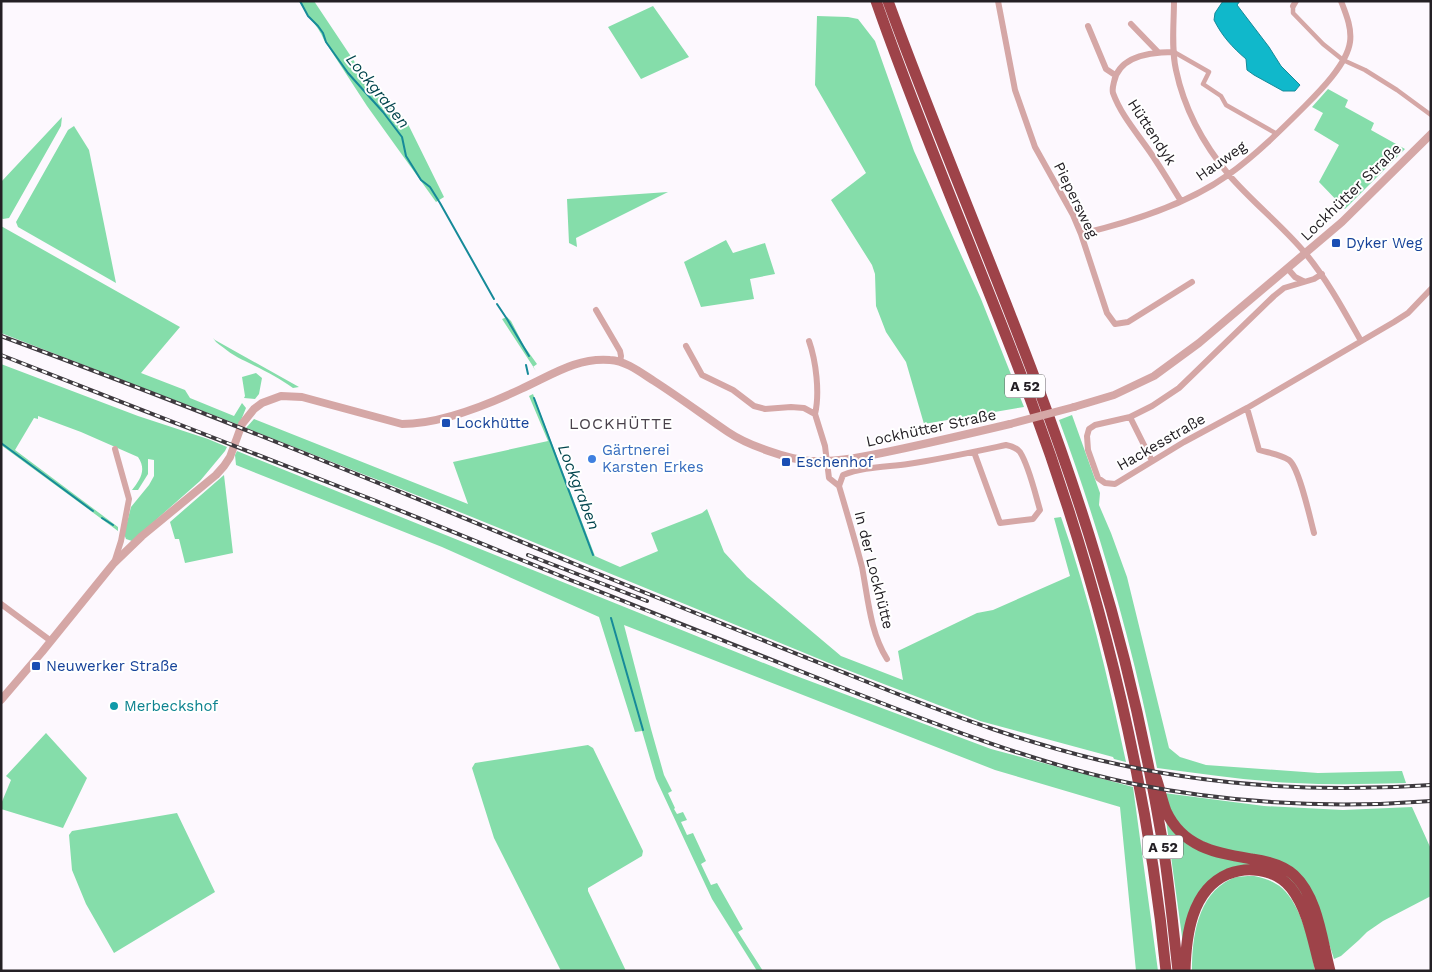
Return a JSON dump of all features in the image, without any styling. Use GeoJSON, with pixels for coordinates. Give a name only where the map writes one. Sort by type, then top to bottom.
{"type":"FeatureCollection","features":[{"type":"Feature","properties":{"kind":"highway","name":"A 52"},"geometry":{"type":"LineString","coordinates":[[876,1],[1032,403],[1085,561],[1129,732],[1150,847],[1166,971]]}},
{"type":"Feature","properties":{"kind":"highway","name":"A 52"},"geometry":{"type":"LineString","coordinates":[[888,1],[1020,340],[1068,470],[1097,559],[1140,724],[1162,840],[1178,971]]}},
{"type":"Feature","properties":{"kind":"highway"},"geometry":{"type":"LineString","coordinates":[[1140,724],[1167,812],[1177,828],[1191,841],[1207,849],[1262,860],[1286,869],[1294,875],[1308,894],[1314,907],[1330,971]]}},
{"type":"Feature","properties":{"kind":"highway"},"geometry":{"type":"LineString","coordinates":[[1185,971],[1187,940],[1193,915],[1203,895],[1223,876],[1232,872],[1249,869],[1272,874],[1290,887],[1305,914],[1319,968]]}},
{"type":"Feature","properties":{"kind":"highway"},"geometry":{"type":"LineString","coordinates":[[1324,943],[1336,971]]}},
{"type":"Feature","properties":{"kind":"street","name":"Piepersweg"},"geometry":{"type":"LineString","coordinates":[[998,1],[1015,90],[1035,147],[1073,215],[1081,234],[1107,313],[1115,324],[1128,322],[1192,282]]}},
{"type":"Feature","properties":{"kind":"street"},"geometry":{"type":"LineString","coordinates":[[1174,1],[1176,69],[1194,121],[1206,143],[1229,174],[1306,254],[1322,274],[1361,341]]}},
{"type":"Feature","properties":{"kind":"street","name":"Hauweg"},"geometry":{"type":"LineString","coordinates":[[1081,234],[1121,224],[1181,201],[1210,187],[1229,174],[1277,134],[1330,79],[1343,60],[1350,42],[1349,24],[1341,1]]}},
{"type":"Feature","properties":{"kind":"street"},"geometry":{"type":"LineString","coordinates":[[1294,4],[1293,13],[1323,44],[1343,60],[1365,70],[1398,90],[1431,115]]}},
{"type":"Feature","properties":{"kind":"street"},"geometry":{"type":"LineString","coordinates":[[1131,24],[1158,52]]}},
{"type":"Feature","properties":{"kind":"street"},"geometry":{"type":"LineString","coordinates":[[1088,26],[1106,69],[1115,74],[1122,66],[1135,58],[1158,52],[1174,52],[1210,72],[1203,84],[1221,96],[1226,105],[1277,134]]}},
{"type":"Feature","properties":{"kind":"street","name":"Hüttendyk"},"geometry":{"type":"LineString","coordinates":[[1115,74],[1112,91],[1121,111],[1152,154],[1181,201]]}},
{"type":"Feature","properties":{"kind":"street","name":"Lockhütter Straße"},"geometry":{"type":"LineString","coordinates":[[114,563],[142,536],[216,475],[230,457],[242,424],[254,409],[262,403],[281,396],[302,397],[402,424],[412,424],[444,417],[482,405],[507,396],[578,362],[595,359],[620,362],[636,369],[682,398],[741,440],[808,461],[828,461],[870,456],[1010,424],[1114,395],[1154,376],[1199,343],[1342,222],[1431,134]]}},
{"type":"Feature","properties":{"kind":"street"},"geometry":{"type":"LineString","coordinates":[[1288,268],[1295,277],[1303,281]]}},
{"type":"Feature","properties":{"kind":"street"},"geometry":{"type":"LineString","coordinates":[[1152,462],[1130,417],[1152,406],[1179,388],[1284,288],[1314,279],[1322,274]]}},
{"type":"Feature","properties":{"kind":"street","name":"Hackesstraße"},"geometry":{"type":"LineString","coordinates":[[1130,417],[1095,425],[1089,429],[1086,436],[1088,450],[1098,478],[1105,483],[1115,484],[1184,442],[1247,408],[1361,341],[1408,313],[1431,289]]}},
{"type":"Feature","properties":{"kind":"street"},"geometry":{"type":"LineString","coordinates":[[596,310],[620,351],[620,362]]}},
{"type":"Feature","properties":{"kind":"street"},"geometry":{"type":"LineString","coordinates":[[686,346],[702,375],[733,390],[754,406],[765,409],[804,408],[815,414],[818,404],[817,388],[809,341]]}},
{"type":"Feature","properties":{"kind":"street"},"geometry":{"type":"LineString","coordinates":[[1247,408],[1259,450],[1290,460],[1297,470],[1314,532]]}},
{"type":"Feature","properties":{"kind":"street","name":"In der Lockhütte"},"geometry":{"type":"LineString","coordinates":[[815,414],[825,446],[830,478],[839,486],[862,568],[869,607],[879,642],[888,659]]}},
{"type":"Feature","properties":{"kind":"street"},"geometry":{"type":"LineString","coordinates":[[839,486],[843,475],[854,470],[951,458],[974,452],[1006,445],[1019,451],[1027,469],[1040,510],[1033,519],[1000,523],[974,452]]}},
{"type":"Feature","properties":{"kind":"street"},"geometry":{"type":"LineString","coordinates":[[1,700],[114,563],[121,540],[129,499],[115,449]]}},
{"type":"Feature","properties":{"kind":"street"},"geometry":{"type":"LineString","coordinates":[[1,604],[51,641]]}},
{"type":"Feature","properties":{"kind":"green space"},"geometry":{"type":"Polygon","coordinates":[[[299,1],[314,1],[370,85],[406,120],[444,197],[436,202],[367,106],[299,1]]]}},
{"type":"Feature","properties":{"kind":"green space"},"geometry":{"type":"Polygon","coordinates":[[[653,6],[689,57],[641,79],[608,27],[653,6]]]}},
{"type":"Feature","properties":{"kind":"green space"},"geometry":{"type":"Polygon","coordinates":[[[817,16],[858,19],[875,41],[914,151],[981,299],[1024,407],[924,424],[906,362],[886,332],[876,306],[875,274],[872,265],[831,200],[866,173],[815,85],[817,16]]]}},
{"type":"Feature","properties":{"kind":"green space"},"geometry":{"type":"Polygon","coordinates":[[[1328,89],[1348,100],[1345,107],[1374,123],[1371,130],[1405,149],[1345,209],[1319,182],[1339,145],[1314,130],[1323,113],[1312,107],[1328,89]]]}},
{"type":"Feature","properties":{"kind":"green space"},"geometry":{"type":"Polygon","coordinates":[[[62,117],[61,126],[9,218],[1,218],[1,182],[62,117]]]}},
{"type":"Feature","properties":{"kind":"green space"},"geometry":{"type":"Polygon","coordinates":[[[74,126],[89,150],[116,283],[18,227],[16,222],[68,130],[74,126]]]}},
{"type":"Feature","properties":{"kind":"green space"},"geometry":{"type":"Polygon","coordinates":[[[668,192],[576,238],[577,247],[569,243],[567,199],[668,192]]]}},
{"type":"Feature","properties":{"kind":"green space"},"geometry":{"type":"Polygon","coordinates":[[[1,226],[180,327],[141,373],[185,390],[190,398],[234,416],[242,403],[246,408],[239,425],[1,333],[1,226]]]}},
{"type":"Feature","properties":{"kind":"green space"},"geometry":{"type":"Polygon","coordinates":[[[726,240],[733,253],[765,243],[775,274],[750,279],[754,299],[701,307],[684,262],[726,240]]]}},
{"type":"Feature","properties":{"kind":"green space"},"geometry":{"type":"Polygon","coordinates":[[[507,317],[537,364],[533,367],[502,319],[507,317]]]}},
{"type":"Feature","properties":{"kind":"green space"},"geometry":{"type":"Polygon","coordinates":[[[213,338],[299,387],[293,388],[282,380],[230,353],[216,342],[213,338]]]}},
{"type":"Feature","properties":{"kind":"green space"},"geometry":{"type":"Polygon","coordinates":[[[1,364],[138,416],[227,447],[200,481],[132,541],[126,539],[124,534],[131,507],[154,476],[154,460],[148,459],[148,474],[138,490],[132,490],[140,479],[142,471],[141,462],[138,457],[81,432],[38,416],[38,419],[34,418],[15,450],[118,527],[118,531],[1,445],[1,364]]]}},
{"type":"Feature","properties":{"kind":"green space"},"geometry":{"type":"Polygon","coordinates":[[[256,373],[262,378],[259,394],[255,399],[244,398],[242,377],[256,373]]]}},
{"type":"Feature","properties":{"kind":"green space"},"geometry":{"type":"Polygon","coordinates":[[[533,394],[595,556],[620,567],[658,551],[651,533],[702,513],[707,509],[724,552],[747,577],[841,656],[903,680],[898,651],[977,613],[993,610],[1070,576],[1054,518],[1061,517],[1089,607],[1126,762],[980,721],[829,663],[467,515],[246,428],[254,419],[468,504],[453,462],[548,441],[529,396],[533,394]]]}},
{"type":"Feature","properties":{"kind":"green space"},"geometry":{"type":"Polygon","coordinates":[[[1072,415],[1100,493],[1099,505],[1127,577],[1169,748],[1180,757],[1206,765],[1318,773],[1402,771],[1406,783],[1309,784],[1226,777],[1157,768],[1138,680],[1115,592],[1089,505],[1059,420],[1072,415]]]}},
{"type":"Feature","properties":{"kind":"green space"},"geometry":{"type":"Polygon","coordinates":[[[237,451],[791,674],[991,749],[1133,787],[1158,971],[1136,971],[1120,807],[995,770],[624,625],[664,775],[672,791],[668,793],[674,809],[677,814],[683,812],[687,820],[681,822],[687,835],[693,833],[706,861],[701,864],[711,885],[717,883],[743,929],[738,932],[763,971],[757,971],[712,899],[656,779],[642,731],[635,732],[599,617],[442,547],[236,465],[235,455],[237,451]]]}},
{"type":"Feature","properties":{"kind":"green space"},"geometry":{"type":"Polygon","coordinates":[[[224,475],[233,553],[185,563],[179,539],[175,539],[170,522],[224,475]]]}},
{"type":"Feature","properties":{"kind":"green space"},"geometry":{"type":"Polygon","coordinates":[[[46,733],[87,778],[63,828],[1,809],[1,804],[11,780],[6,776],[46,733]]]}},
{"type":"Feature","properties":{"kind":"green space"},"geometry":{"type":"Polygon","coordinates":[[[588,745],[593,748],[643,851],[642,856],[588,888],[626,971],[561,971],[494,838],[472,768],[475,763],[588,745]]]}},
{"type":"Feature","properties":{"kind":"green space"},"geometry":{"type":"Polygon","coordinates":[[[1164,793],[1264,806],[1343,810],[1412,807],[1431,849],[1431,896],[1383,921],[1367,932],[1341,956],[1334,959],[1313,893],[1227,850],[1197,839],[1184,829],[1174,817],[1164,793]]]}},
{"type":"Feature","properties":{"kind":"green space"},"geometry":{"type":"Polygon","coordinates":[[[177,813],[215,892],[114,953],[86,904],[72,870],[69,835],[72,831],[177,813]]]}},
{"type":"Feature","properties":{"kind":"green space"},"geometry":{"type":"Polygon","coordinates":[[[1166,820],[1183,840],[1199,850],[1213,855],[1260,863],[1287,875],[1298,885],[1308,903],[1328,971],[1325,971],[1312,925],[1298,893],[1281,876],[1257,868],[1232,870],[1220,875],[1210,883],[1194,905],[1188,924],[1185,944],[1183,944],[1166,820]]]}},
{"type":"Feature","properties":{"kind":"green space"},"geometry":{"type":"Polygon","coordinates":[[[1254,876],[1276,883],[1289,895],[1304,926],[1315,971],[1192,971],[1195,932],[1204,906],[1211,895],[1231,879],[1254,876]]]}},
{"type":"Feature","properties":{"kind":"water"},"geometry":{"type":"Polygon","coordinates":[[[1223,1],[1240,1],[1237,5],[1281,66],[1300,85],[1295,91],[1283,91],[1247,70],[1246,59],[1228,41],[1214,20],[1215,13],[1223,1]]]}},
{"type":"Feature","properties":{"kind":"waterway","name":"Lockgraben"},"geometry":{"type":"LineString","coordinates":[[300,1],[308,16],[323,33],[326,42],[348,73],[383,112],[402,137],[406,156],[421,180],[430,187],[440,203],[494,299]]}},
{"type":"Feature","properties":{"kind":"waterway","name":"Lockgraben"},"geometry":{"type":"LineString","coordinates":[[497,304],[529,356]]}},
{"type":"Feature","properties":{"kind":"waterway","name":"Lockgraben"},"geometry":{"type":"LineString","coordinates":[[526,365],[528,374]]}},
{"type":"Feature","properties":{"kind":"waterway","name":"Lockgraben"},"geometry":{"type":"LineString","coordinates":[[534,398],[593,555]]}},
{"type":"Feature","properties":{"kind":"waterway"},"geometry":{"type":"LineString","coordinates":[[1,443],[93,511]]}},
{"type":"Feature","properties":{"kind":"waterway"},"geometry":{"type":"LineString","coordinates":[[102,518],[113,525]]}},
{"type":"Feature","properties":{"kind":"waterway","name":"Lockgraben"},"geometry":{"type":"LineString","coordinates":[[611,618],[643,730]]}},
{"type":"Feature","properties":{"kind":"railway"},"geometry":{"type":"LineString","coordinates":[[1,336],[299,451],[890,691],[1019,738],[1140,769],[1222,781],[1264,785],[1347,788],[1431,785]]}},
{"type":"Feature","properties":{"kind":"railway"},"geometry":{"type":"LineString","coordinates":[[1,355],[376,501],[641,609],[848,690],[952,730],[1057,765],[1129,783],[1241,800],[1317,804],[1431,801]]}},
{"type":"Feature","properties":{"kind":"railway"},"geometry":{"type":"LineString","coordinates":[[528,555],[647,601]]}},
{"type":"Feature","properties":{"kind":"place","name":"Dyker Weg"},"geometry":{"type":"Point","coordinates":[1336,243]}},
{"type":"Feature","properties":{"kind":"place","name":"Lockhütte"},"geometry":{"type":"Point","coordinates":[446,423]}},
{"type":"Feature","properties":{"kind":"place","name":"Gärtnerei Karsten Erkes"},"geometry":{"type":"Point","coordinates":[592,459]}},
{"type":"Feature","properties":{"kind":"place","name":"Eschenhof"},"geometry":{"type":"Point","coordinates":[786,462]}},
{"type":"Feature","properties":{"kind":"place","name":"Neuwerker Straße"},"geometry":{"type":"Point","coordinates":[36,666]}},
{"type":"Feature","properties":{"kind":"place","name":"Merbeckshof"},"geometry":{"type":"Point","coordinates":[114,706]}},
{"type":"Feature","properties":{"kind":"district","name":"LOCKHÜTTE"},"geometry":{"type":"Point","coordinates":[621,423]}}]}
